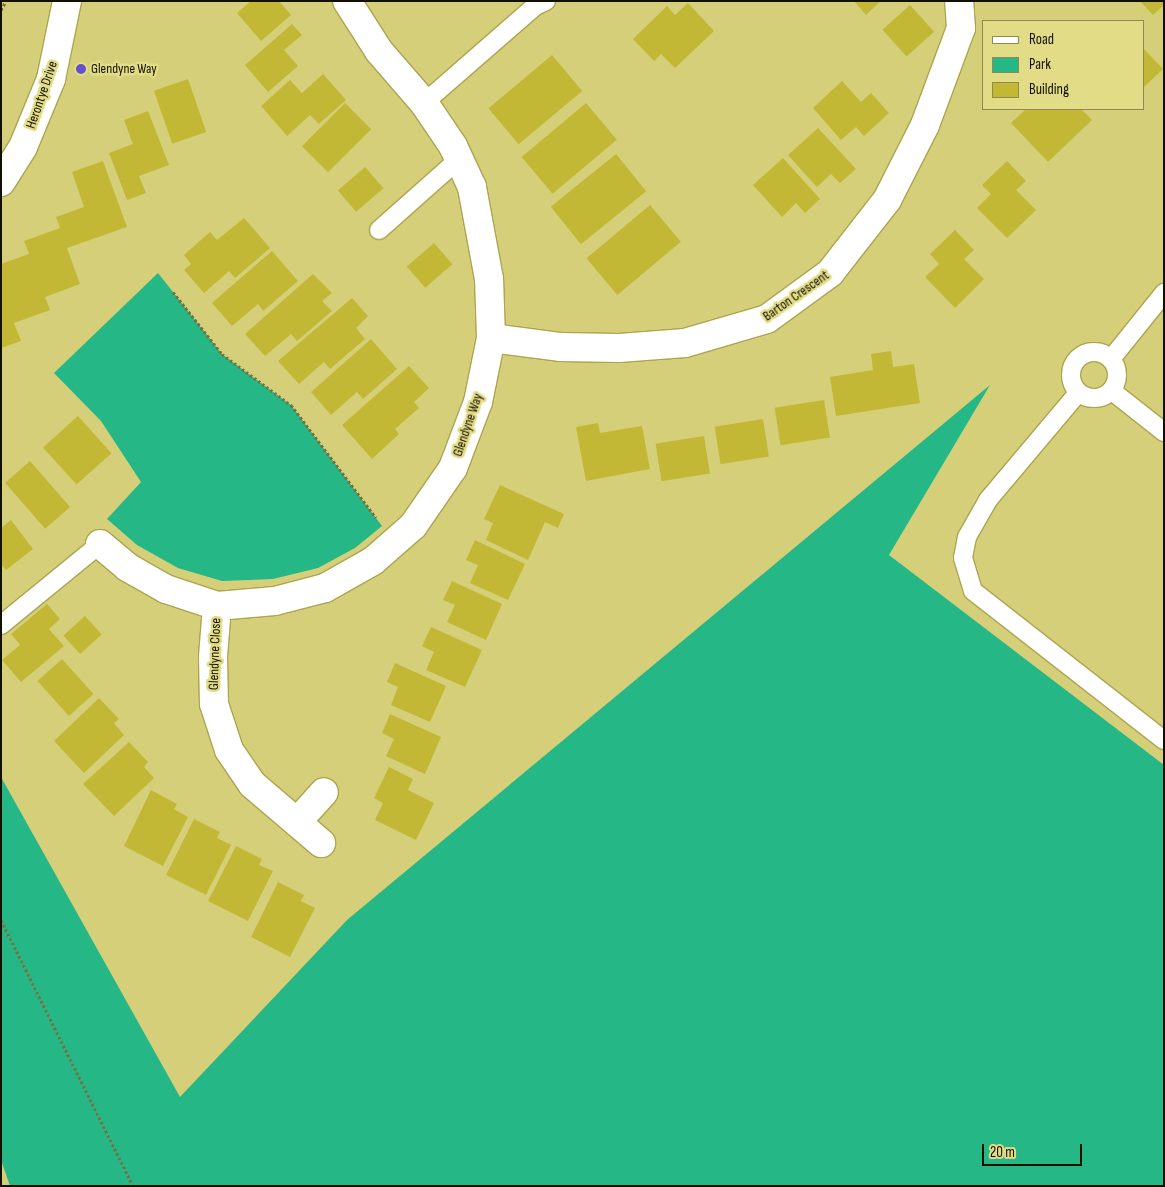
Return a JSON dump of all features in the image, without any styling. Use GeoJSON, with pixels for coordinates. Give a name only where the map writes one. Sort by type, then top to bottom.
{"type":"FeatureCollection","features":[{"type":"Feature","properties":{"kind":"street","name":"Herontye Drive"},"geometry":{"type":"LineString","coordinates":[[1,182],[23,147],[51,79],[67,1]]}},
{"type":"Feature","properties":{"kind":"street","name":"Glendyne Way"},"geometry":{"type":"LineString","coordinates":[[100,544],[127,567],[166,589],[217,606],[275,601],[324,588],[373,562],[413,526],[453,468],[478,402],[491,338],[489,279],[483,238],[472,187],[459,159],[424,103],[379,51],[347,1]]}},
{"type":"Feature","properties":{"kind":"street","name":"Barton Crescent"},"geometry":{"type":"LineString","coordinates":[[491,338],[561,347],[619,348],[685,343],[767,319],[830,273],[887,200],[925,124],[958,37],[961,28],[959,1]]}},
{"type":"Feature","properties":{"kind":"street","name":"Glendyne Close"},"geometry":{"type":"LineString","coordinates":[[217,606],[212,657],[214,704],[229,750],[252,784],[321,843]]}},
{"type":"Feature","properties":{"kind":"street"},"geometry":{"type":"LineString","coordinates":[[297,822],[324,792]]}},
{"type":"Feature","properties":{"kind":"lane"},"geometry":{"type":"LineString","coordinates":[[424,103],[535,6],[546,1]]}},
{"type":"Feature","properties":{"kind":"lane"},"geometry":{"type":"LineString","coordinates":[[379,230],[459,159]]}},
{"type":"Feature","properties":{"kind":"lane"},"geometry":{"type":"LineString","coordinates":[[1111,359],[1164,293]]}},
{"type":"Feature","properties":{"kind":"lane"},"geometry":{"type":"LineString","coordinates":[[1088,352],[1101,352],[1111,359],[1117,369],[1117,380],[1112,391],[1102,398],[1089,398],[1078,394],[1071,382],[1070,370],[1076,358],[1088,352]]}},
{"type":"Feature","properties":{"kind":"lane"},"geometry":{"type":"LineString","coordinates":[[1112,391],[1164,432]]}},
{"type":"Feature","properties":{"kind":"lane"},"geometry":{"type":"LineString","coordinates":[[1078,394],[988,500],[967,537],[963,558],[973,591],[1164,740]]}},
{"type":"Feature","properties":{"kind":"lane"},"geometry":{"type":"LineString","coordinates":[[1,625],[100,544]]}},
{"type":"Feature","properties":{"kind":"path"},"geometry":{"type":"LineString","coordinates":[[1,10],[6,1]]}},
{"type":"Feature","properties":{"kind":"path"},"geometry":{"type":"LineString","coordinates":[[173,292],[222,354],[291,404],[395,542]]}},
{"type":"Feature","properties":{"kind":"path"},"geometry":{"type":"LineString","coordinates":[[1,920],[133,1186]]}},
{"type":"Feature","properties":{"kind":"green space"},"geometry":{"type":"Polygon","coordinates":[[[158,273],[222,354],[291,405],[382,526],[355,548],[318,568],[273,579],[222,581],[178,568],[137,545],[107,519],[141,482],[101,421],[54,373],[158,273]]]}},
{"type":"Feature","properties":{"kind":"green space"},"geometry":{"type":"Polygon","coordinates":[[[990,385],[889,555],[1164,765],[1164,1186],[10,1186],[1,1160],[1,777],[180,1097],[347,920],[990,385]]]}},
{"type":"Feature","properties":{"kind":"building"},"geometry":{"type":"Polygon","coordinates":[[[251,1],[279,1],[291,15],[261,41],[237,13],[251,1]]]}},
{"type":"Feature","properties":{"kind":"building"},"geometry":{"type":"Polygon","coordinates":[[[854,1],[881,1],[866,15],[854,1]]]}},
{"type":"Feature","properties":{"kind":"building"},"geometry":{"type":"Polygon","coordinates":[[[1140,1],[1164,1],[1164,5],[1153,15],[1140,1]]]}},
{"type":"Feature","properties":{"kind":"building"},"geometry":{"type":"Polygon","coordinates":[[[688,3],[714,31],[675,68],[661,54],[654,61],[633,39],[667,6],[675,15],[688,3]]]}},
{"type":"Feature","properties":{"kind":"building"},"geometry":{"type":"Polygon","coordinates":[[[910,5],[934,32],[907,57],[883,30],[910,5]]]}},
{"type":"Feature","properties":{"kind":"building"},"geometry":{"type":"Polygon","coordinates":[[[292,24],[302,35],[284,50],[298,66],[268,92],[245,65],[292,24]]]}},
{"type":"Feature","properties":{"kind":"building"},"geometry":{"type":"Polygon","coordinates":[[[1145,50],[1163,69],[1145,86],[1145,50]]]}},
{"type":"Feature","properties":{"kind":"building"},"geometry":{"type":"Polygon","coordinates":[[[552,55],[582,91],[519,144],[488,108],[552,55]]]}},
{"type":"Feature","properties":{"kind":"building"},"geometry":{"type":"Polygon","coordinates":[[[323,74],[346,100],[319,124],[310,115],[287,136],[261,106],[290,80],[302,93],[323,74]]]}},
{"type":"Feature","properties":{"kind":"building"},"geometry":{"type":"Polygon","coordinates":[[[188,79],[206,132],[172,144],[154,91],[188,79]]]}},
{"type":"Feature","properties":{"kind":"building"},"geometry":{"type":"Polygon","coordinates":[[[842,81],[861,102],[871,93],[889,113],[864,136],[856,127],[841,140],[813,108],[842,81]]]}},
{"type":"Feature","properties":{"kind":"building"},"geometry":{"type":"Polygon","coordinates":[[[345,103],[371,129],[328,172],[302,146],[345,103]]]}},
{"type":"Feature","properties":{"kind":"building"},"geometry":{"type":"Polygon","coordinates":[[[586,103],[617,140],[553,194],[522,157],[586,103]]]}},
{"type":"Feature","properties":{"kind":"building"},"geometry":{"type":"Polygon","coordinates":[[[1025,110],[1082,110],[1092,120],[1048,162],[1011,123],[1025,110]]]}},
{"type":"Feature","properties":{"kind":"building"},"geometry":{"type":"Polygon","coordinates":[[[148,111],[169,165],[139,176],[146,193],[127,200],[109,153],[133,144],[124,120],[148,111]]]}},
{"type":"Feature","properties":{"kind":"building"},"geometry":{"type":"Polygon","coordinates":[[[818,128],[856,169],[840,183],[831,174],[817,187],[788,155],[818,128]]]}},
{"type":"Feature","properties":{"kind":"building"},"geometry":{"type":"Polygon","coordinates":[[[616,154],[646,191],[581,244],[551,207],[616,154]]]}},
{"type":"Feature","properties":{"kind":"building"},"geometry":{"type":"Polygon","coordinates":[[[783,158],[820,199],[805,213],[796,203],[782,217],[753,185],[783,158]]]}},
{"type":"Feature","properties":{"kind":"building"},"geometry":{"type":"Polygon","coordinates":[[[103,161],[127,227],[67,248],[80,284],[45,297],[50,310],[14,323],[21,341],[1,348],[1,264],[29,254],[24,241],[60,228],[56,217],[84,207],[72,172],[103,161]]]}},
{"type":"Feature","properties":{"kind":"building"},"geometry":{"type":"Polygon","coordinates":[[[1007,161],[1026,181],[1016,190],[1036,210],[1007,238],[977,208],[991,194],[982,185],[1007,161]]]}},
{"type":"Feature","properties":{"kind":"building"},"geometry":{"type":"Polygon","coordinates":[[[365,167],[383,188],[356,212],[338,191],[365,167]]]}},
{"type":"Feature","properties":{"kind":"building"},"geometry":{"type":"Polygon","coordinates":[[[650,205],[681,242],[617,295],[586,258],[650,205]]]}},
{"type":"Feature","properties":{"kind":"building"},"geometry":{"type":"Polygon","coordinates":[[[244,218],[270,248],[235,278],[229,271],[204,293],[184,270],[191,264],[184,255],[210,232],[217,240],[244,218]]]}},
{"type":"Feature","properties":{"kind":"building"},"geometry":{"type":"Polygon","coordinates":[[[955,230],[974,250],[964,259],[984,279],[955,308],[925,277],[939,264],[930,254],[955,230]]]}},
{"type":"Feature","properties":{"kind":"building"},"geometry":{"type":"Polygon","coordinates":[[[434,243],[452,264],[425,288],[407,267],[434,243]]]}},
{"type":"Feature","properties":{"kind":"building"},"geometry":{"type":"Polygon","coordinates":[[[272,251],[298,281],[263,311],[258,304],[232,326],[212,303],[272,251]]]}},
{"type":"Feature","properties":{"kind":"building"},"geometry":{"type":"Polygon","coordinates":[[[313,274],[332,293],[322,301],[332,311],[297,341],[291,334],[265,356],[245,334],[313,274]]]}},
{"type":"Feature","properties":{"kind":"building"},"geometry":{"type":"Polygon","coordinates":[[[352,298],[368,316],[356,328],[365,339],[330,369],[324,362],[299,384],[278,361],[352,298]]]}},
{"type":"Feature","properties":{"kind":"building"},"geometry":{"type":"Polygon","coordinates":[[[371,339],[397,369],[363,399],[357,392],[331,415],[311,392],[371,339]]]}},
{"type":"Feature","properties":{"kind":"building"},"geometry":{"type":"Polygon","coordinates":[[[891,351],[893,367],[914,364],[920,403],[836,416],[830,377],[873,370],[871,354],[891,351]]]}},
{"type":"Feature","properties":{"kind":"building"},"geometry":{"type":"Polygon","coordinates":[[[409,366],[429,388],[414,402],[419,408],[395,429],[399,434],[372,459],[342,425],[409,366]]]}},
{"type":"Feature","properties":{"kind":"building"},"geometry":{"type":"Polygon","coordinates":[[[824,400],[830,438],[781,445],[775,408],[824,400]]]}},
{"type":"Feature","properties":{"kind":"building"},"geometry":{"type":"Polygon","coordinates":[[[78,416],[111,453],[77,485],[43,447],[78,416]]]}},
{"type":"Feature","properties":{"kind":"building"},"geometry":{"type":"Polygon","coordinates":[[[763,419],[769,457],[721,464],[715,427],[763,419]]]}},
{"type":"Feature","properties":{"kind":"building"},"geometry":{"type":"Polygon","coordinates":[[[598,423],[600,433],[642,426],[650,469],[586,481],[576,427],[598,423]]]}},
{"type":"Feature","properties":{"kind":"building"},"geometry":{"type":"Polygon","coordinates":[[[704,436],[710,474],[662,481],[656,444],[704,436]]]}},
{"type":"Feature","properties":{"kind":"building"},"geometry":{"type":"Polygon","coordinates":[[[30,461],[70,507],[45,529],[5,483],[30,461]]]}},
{"type":"Feature","properties":{"kind":"building"},"geometry":{"type":"Polygon","coordinates":[[[500,485],[564,514],[558,528],[545,522],[528,560],[486,540],[493,523],[484,519],[500,485]]]}},
{"type":"Feature","properties":{"kind":"building"},"geometry":{"type":"Polygon","coordinates":[[[11,520],[33,549],[6,570],[1,564],[1,528],[11,520]]]}},
{"type":"Feature","properties":{"kind":"building"},"geometry":{"type":"Polygon","coordinates":[[[475,540],[525,564],[508,600],[470,583],[478,565],[466,560],[475,540]]]}},
{"type":"Feature","properties":{"kind":"building"},"geometry":{"type":"Polygon","coordinates":[[[452,581],[502,604],[486,640],[447,622],[455,605],[443,600],[452,581]]]}},
{"type":"Feature","properties":{"kind":"building"},"geometry":{"type":"Polygon","coordinates":[[[47,604],[60,619],[49,629],[64,646],[21,682],[2,660],[20,645],[11,634],[47,604]]]}},
{"type":"Feature","properties":{"kind":"building"},"geometry":{"type":"Polygon","coordinates":[[[85,616],[102,635],[80,654],[63,635],[85,616]]]}},
{"type":"Feature","properties":{"kind":"building"},"geometry":{"type":"Polygon","coordinates":[[[431,627],[482,650],[465,687],[426,670],[434,652],[422,646],[431,627]]]}},
{"type":"Feature","properties":{"kind":"building"},"geometry":{"type":"Polygon","coordinates":[[[62,659],[93,694],[69,716],[37,681],[62,659]]]}},
{"type":"Feature","properties":{"kind":"building"},"geometry":{"type":"Polygon","coordinates":[[[395,663],[446,686],[430,722],[391,705],[398,687],[387,682],[395,663]]]}},
{"type":"Feature","properties":{"kind":"building"},"geometry":{"type":"Polygon","coordinates":[[[99,698],[119,719],[114,723],[124,735],[84,773],[54,741],[99,698]]]}},
{"type":"Feature","properties":{"kind":"building"},"geometry":{"type":"Polygon","coordinates":[[[390,714],[441,737],[425,774],[386,756],[394,739],[382,733],[390,714]]]}},
{"type":"Feature","properties":{"kind":"building"},"geometry":{"type":"Polygon","coordinates":[[[129,742],[148,762],[144,767],[154,778],[114,816],[83,784],[129,742]]]}},
{"type":"Feature","properties":{"kind":"building"},"geometry":{"type":"Polygon","coordinates":[[[389,767],[413,779],[408,790],[434,803],[416,840],[375,820],[383,803],[374,798],[389,767]]]}},
{"type":"Feature","properties":{"kind":"building"},"geometry":{"type":"Polygon","coordinates":[[[151,790],[177,804],[174,809],[188,817],[163,866],[124,846],[151,790]]]}},
{"type":"Feature","properties":{"kind":"building"},"geometry":{"type":"Polygon","coordinates":[[[194,819],[220,832],[217,838],[231,845],[206,895],[166,875],[194,819]]]}},
{"type":"Feature","properties":{"kind":"building"},"geometry":{"type":"Polygon","coordinates":[[[236,846],[262,859],[259,865],[273,871],[248,921],[208,901],[236,846]]]}},
{"type":"Feature","properties":{"kind":"building"},"geometry":{"type":"Polygon","coordinates":[[[278,882],[304,895],[301,901],[315,908],[290,957],[251,937],[278,882]]]}},
{"type":"Feature","properties":{"kind":"place","name":"Glendyne Way"},"geometry":{"type":"Point","coordinates":[81,69]}}]}
